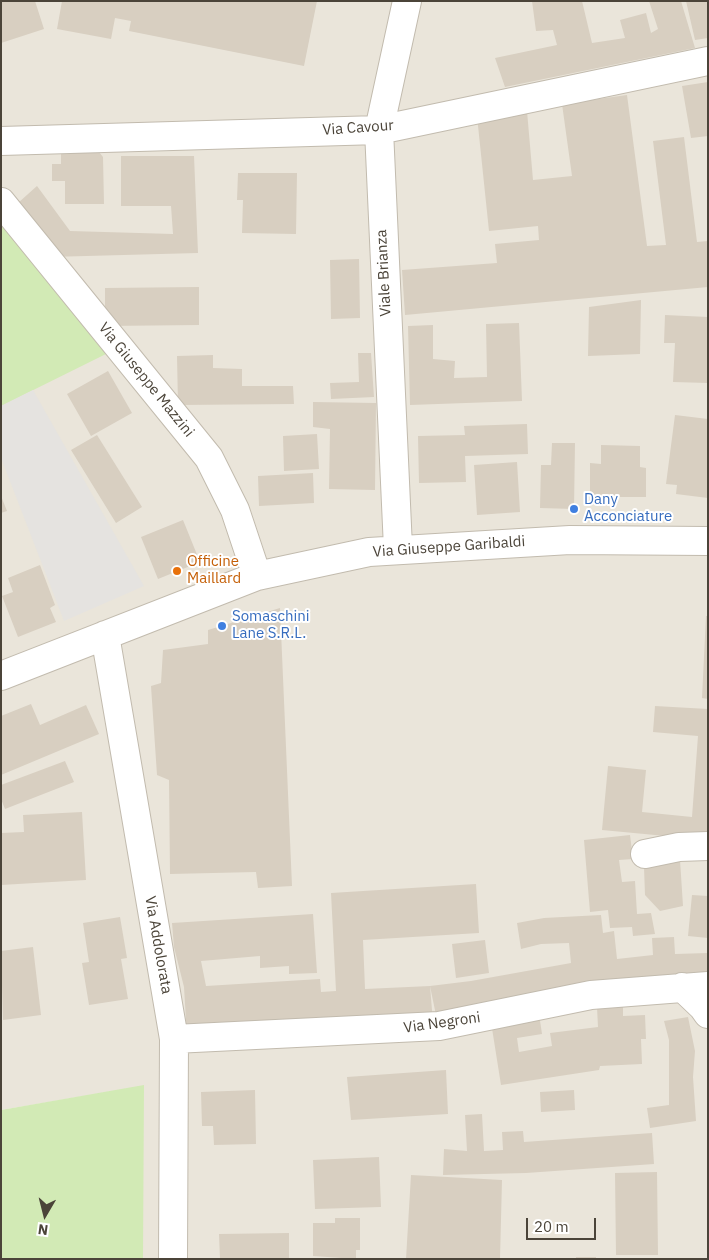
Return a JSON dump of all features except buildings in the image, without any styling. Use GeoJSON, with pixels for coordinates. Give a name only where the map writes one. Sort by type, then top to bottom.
{"type":"FeatureCollection","features":[{"type":"Feature","properties":{"kind":"street","name":"Viale Brianza"},"geometry":{"type":"LineString","coordinates":[[398,548],[378,130],[407,1]]}},
{"type":"Feature","properties":{"kind":"street","name":"Via Cavour"},"geometry":{"type":"LineString","coordinates":[[1,141],[378,130],[708,61]]}},
{"type":"Feature","properties":{"kind":"street","name":"Via Giuseppe Mazzini"},"geometry":{"type":"LineString","coordinates":[[1,202],[209,458],[235,510],[257,576]]}},
{"type":"Feature","properties":{"kind":"street","name":"Via Giuseppe Garibaldi"},"geometry":{"type":"LineString","coordinates":[[1,676],[257,576],[338,558],[398,548],[570,540],[708,541]]}},
{"type":"Feature","properties":{"kind":"street","name":"Via Addolorata"},"geometry":{"type":"LineString","coordinates":[[105,635],[174,1039],[173,1259]]}},
{"type":"Feature","properties":{"kind":"street"},"geometry":{"type":"LineString","coordinates":[[645,854],[679,847],[708,846]]}},
{"type":"Feature","properties":{"kind":"street","name":"Via Negroni"},"geometry":{"type":"LineString","coordinates":[[174,1039],[439,1026],[591,995],[695,986]]}},
{"type":"Feature","properties":{"kind":"street"},"geometry":{"type":"LineString","coordinates":[[695,986],[708,1014]]}},
{"type":"Feature","properties":{"kind":"shaded area"},"geometry":{"type":"Polygon","coordinates":[[[1,1],[708,1],[708,1259],[143,1259],[143,1086],[1,1110],[1,1]]]}},
{"type":"Feature","properties":{"kind":"shaded area"},"geometry":{"type":"Polygon","coordinates":[[[33,390],[144,586],[64,621],[1,458],[1,406],[33,390]]]}},
{"type":"Feature","properties":{"kind":"green space"},"geometry":{"type":"Polygon","coordinates":[[[1,219],[108,353],[1,406],[1,219]]]}},
{"type":"Feature","properties":{"kind":"green space"},"geometry":{"type":"Polygon","coordinates":[[[144,1085],[143,1259],[1,1259],[1,1110],[144,1085]]]}},
{"type":"Feature","properties":{"kind":"place","name":"Dany Acconciature"},"geometry":{"type":"Point","coordinates":[574,509]}},
{"type":"Feature","properties":{"kind":"place","name":"Officine Maillard"},"geometry":{"type":"Point","coordinates":[177,571]}},
{"type":"Feature","properties":{"kind":"place","name":"Somaschini Lane S.R.L."},"geometry":{"type":"Point","coordinates":[222,626]}}]}
